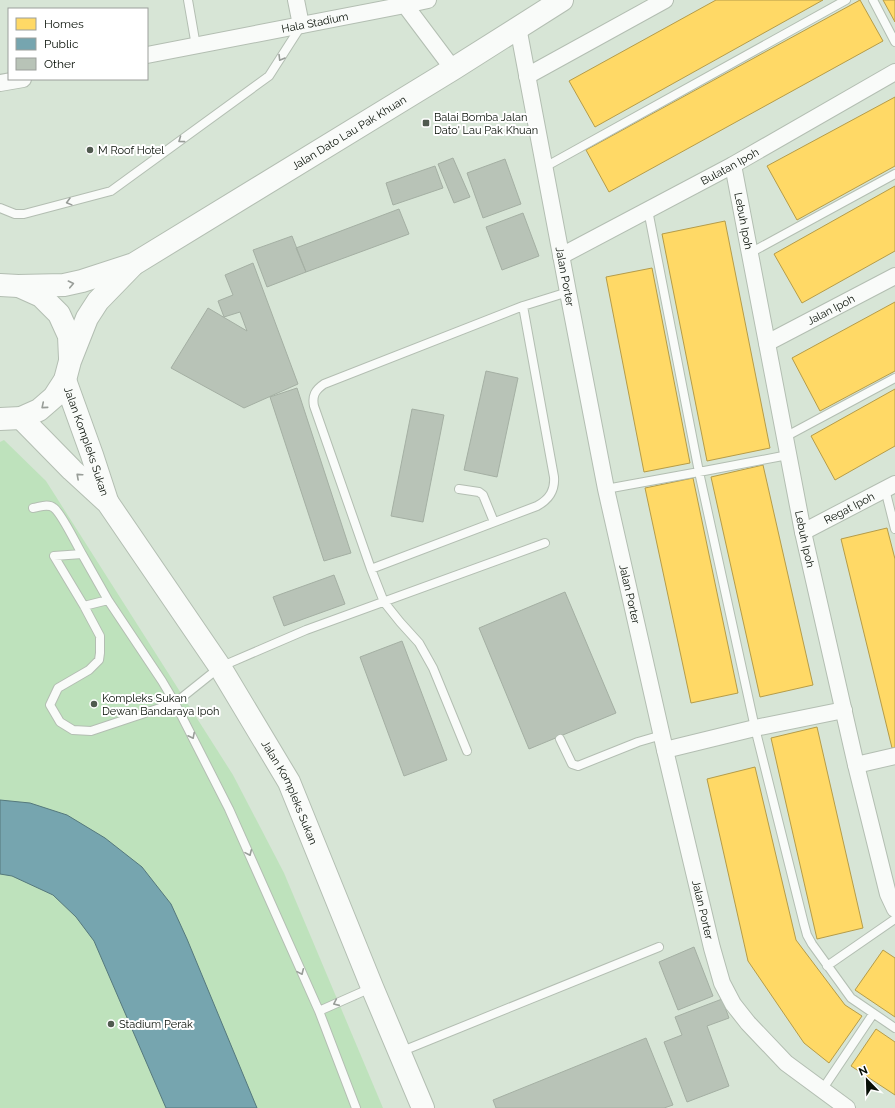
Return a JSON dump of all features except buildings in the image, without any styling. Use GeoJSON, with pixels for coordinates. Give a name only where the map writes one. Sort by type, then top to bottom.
{"type":"FeatureCollection","features":[{"type":"Feature","properties":{"kind":"main road","name":"Jalan Dato Lau Pak Khuan"},"geometry":{"type":"LineString","coordinates":[[134,264],[453,69],[561,0]]}},
{"type":"Feature","properties":{"kind":"main road"},"geometry":{"type":"LineString","coordinates":[[9,286],[64,286],[82,282],[134,264]]}},
{"type":"Feature","properties":{"kind":"main road"},"geometry":{"type":"LineString","coordinates":[[10,418],[39,410],[54,397],[68,371],[87,318],[98,301],[134,264]]}},
{"type":"Feature","properties":{"kind":"main road","name":"Jalan Kompleks Sukan"},"geometry":{"type":"LineString","coordinates":[[9,286],[41,296],[59,314],[69,336],[68,371],[92,455],[108,503]]}},
{"type":"Feature","properties":{"kind":"main road","name":"Jalan Kompleks Sukan"},"geometry":{"type":"LineString","coordinates":[[10,418],[72,470],[108,503],[220,667],[289,782],[423,1108]]}},
{"type":"Feature","properties":{"kind":"street"},"geometry":{"type":"LineString","coordinates":[[296,0],[301,25]]}},
{"type":"Feature","properties":{"kind":"street","name":"Hala Stadium"},"geometry":{"type":"LineString","coordinates":[[148,55],[428,0]]}},
{"type":"Feature","properties":{"kind":"street"},"geometry":{"type":"LineString","coordinates":[[527,76],[665,0]]}},
{"type":"Feature","properties":{"kind":"street"},"geometry":{"type":"LineString","coordinates":[[405,5],[453,69]]}},
{"type":"Feature","properties":{"kind":"street","name":"Jalan Porter"},"geometry":{"type":"LineString","coordinates":[[518,27],[606,489],[663,742],[712,948],[722,983],[733,1004],[748,1023],[786,1063],[848,1108]]}},
{"type":"Feature","properties":{"kind":"street","name":"Bulatan Ipoh"},"geometry":{"type":"LineString","coordinates":[[561,256],[733,165],[895,72]]}},
{"type":"Feature","properties":{"kind":"street"},"geometry":{"type":"LineString","coordinates":[[0,83],[17,80]]}},
{"type":"Feature","properties":{"kind":"street","name":"Lebuh Ipoh"},"geometry":{"type":"LineString","coordinates":[[733,165],[803,532],[856,765],[888,894],[895,909]]}},
{"type":"Feature","properties":{"kind":"street","name":"Jalan Ipoh"},"geometry":{"type":"LineString","coordinates":[[767,343],[895,276]]}},
{"type":"Feature","properties":{"kind":"street","name":"Regat Ipoh"},"geometry":{"type":"LineString","coordinates":[[803,532],[890,486]]}},
{"type":"Feature","properties":{"kind":"street"},"geometry":{"type":"LineString","coordinates":[[663,742],[755,728],[844,710]]}},
{"type":"Feature","properties":{"kind":"street"},"geometry":{"type":"LineString","coordinates":[[856,765],[895,756]]}},
{"type":"Feature","properties":{"kind":"lane"},"geometry":{"type":"LineString","coordinates":[[188,0],[196,46]]}},
{"type":"Feature","properties":{"kind":"lane"},"geometry":{"type":"LineString","coordinates":[[545,167],[846,0]]}},
{"type":"Feature","properties":{"kind":"lane"},"geometry":{"type":"LineString","coordinates":[[873,0],[895,42]]}},
{"type":"Feature","properties":{"kind":"lane"},"geometry":{"type":"LineString","coordinates":[[0,208],[15,214],[24,214],[111,191],[269,76],[301,25]]}},
{"type":"Feature","properties":{"kind":"lane"},"geometry":{"type":"LineString","coordinates":[[750,253],[895,174]]}},
{"type":"Feature","properties":{"kind":"lane"},"geometry":{"type":"LineString","coordinates":[[648,210],[699,472],[755,728],[807,936],[851,998],[895,1028]]}},
{"type":"Feature","properties":{"kind":"lane"},"geometry":{"type":"LineString","coordinates":[[467,751],[433,668],[423,649],[384,602],[314,406],[314,393],[324,384],[523,306],[568,292]]}},
{"type":"Feature","properties":{"kind":"lane"},"geometry":{"type":"LineString","coordinates":[[371,569],[544,503],[553,491],[554,476],[523,306]]}},
{"type":"Feature","properties":{"kind":"lane"},"geometry":{"type":"LineString","coordinates":[[785,437],[895,378]]}},
{"type":"Feature","properties":{"kind":"lane"},"geometry":{"type":"LineString","coordinates":[[606,489],[788,455]]}},
{"type":"Feature","properties":{"kind":"lane"},"geometry":{"type":"LineString","coordinates":[[890,486],[895,529]]}},
{"type":"Feature","properties":{"kind":"lane"},"geometry":{"type":"LineString","coordinates":[[459,489],[474,490],[483,495],[494,522]]}},
{"type":"Feature","properties":{"kind":"lane"},"geometry":{"type":"LineString","coordinates":[[33,508],[46,505],[54,508],[61,517],[108,600],[175,703],[229,809],[319,1011],[356,1108]]}},
{"type":"Feature","properties":{"kind":"lane"},"geometry":{"type":"LineString","coordinates":[[82,554],[54,556],[100,636],[100,653],[98,660],[89,670],[58,688],[50,705],[60,722],[73,730],[91,731],[175,703],[220,667],[306,630],[545,543]]}},
{"type":"Feature","properties":{"kind":"lane"},"geometry":{"type":"LineString","coordinates":[[84,606],[108,600]]}},
{"type":"Feature","properties":{"kind":"lane"},"geometry":{"type":"LineString","coordinates":[[560,739],[572,764],[578,766],[638,742],[663,742]]}},
{"type":"Feature","properties":{"kind":"lane"},"geometry":{"type":"LineString","coordinates":[[827,966],[895,919]]}},
{"type":"Feature","properties":{"kind":"lane"},"geometry":{"type":"LineString","coordinates":[[399,1052],[659,946]]}},
{"type":"Feature","properties":{"kind":"lane"},"geometry":{"type":"LineString","coordinates":[[319,1011],[372,987]]}},
{"type":"Feature","properties":{"kind":"lane"},"geometry":{"type":"LineString","coordinates":[[822,1090],[874,1014]]}},
{"type":"Feature","properties":{"kind":"green space","name":"Kompleks Sukan Dewan Bandaraya Ipoh"},"geometry":{"type":"Polygon","coordinates":[[[4,440],[46,481],[233,775],[284,873],[383,1108],[0,1108],[0,442],[4,440]]]}},
{"type":"Feature","properties":{"kind":"place","name":"Balai Bomba Jalan Dato' Lau Pak Khuan"},"geometry":{"type":"Point","coordinates":[426,123]}},
{"type":"Feature","properties":{"kind":"place","name":"M Roof Hotel"},"geometry":{"type":"Point","coordinates":[90,150]}},
{"type":"Feature","properties":{"kind":"place","name":"Kompleks Sukan Dewan Bandaraya Ipoh"},"geometry":{"type":"Point","coordinates":[94,704]}},
{"type":"Feature","properties":{"kind":"place","name":"Stadium Perak"},"geometry":{"type":"Point","coordinates":[111,1024]}}]}
